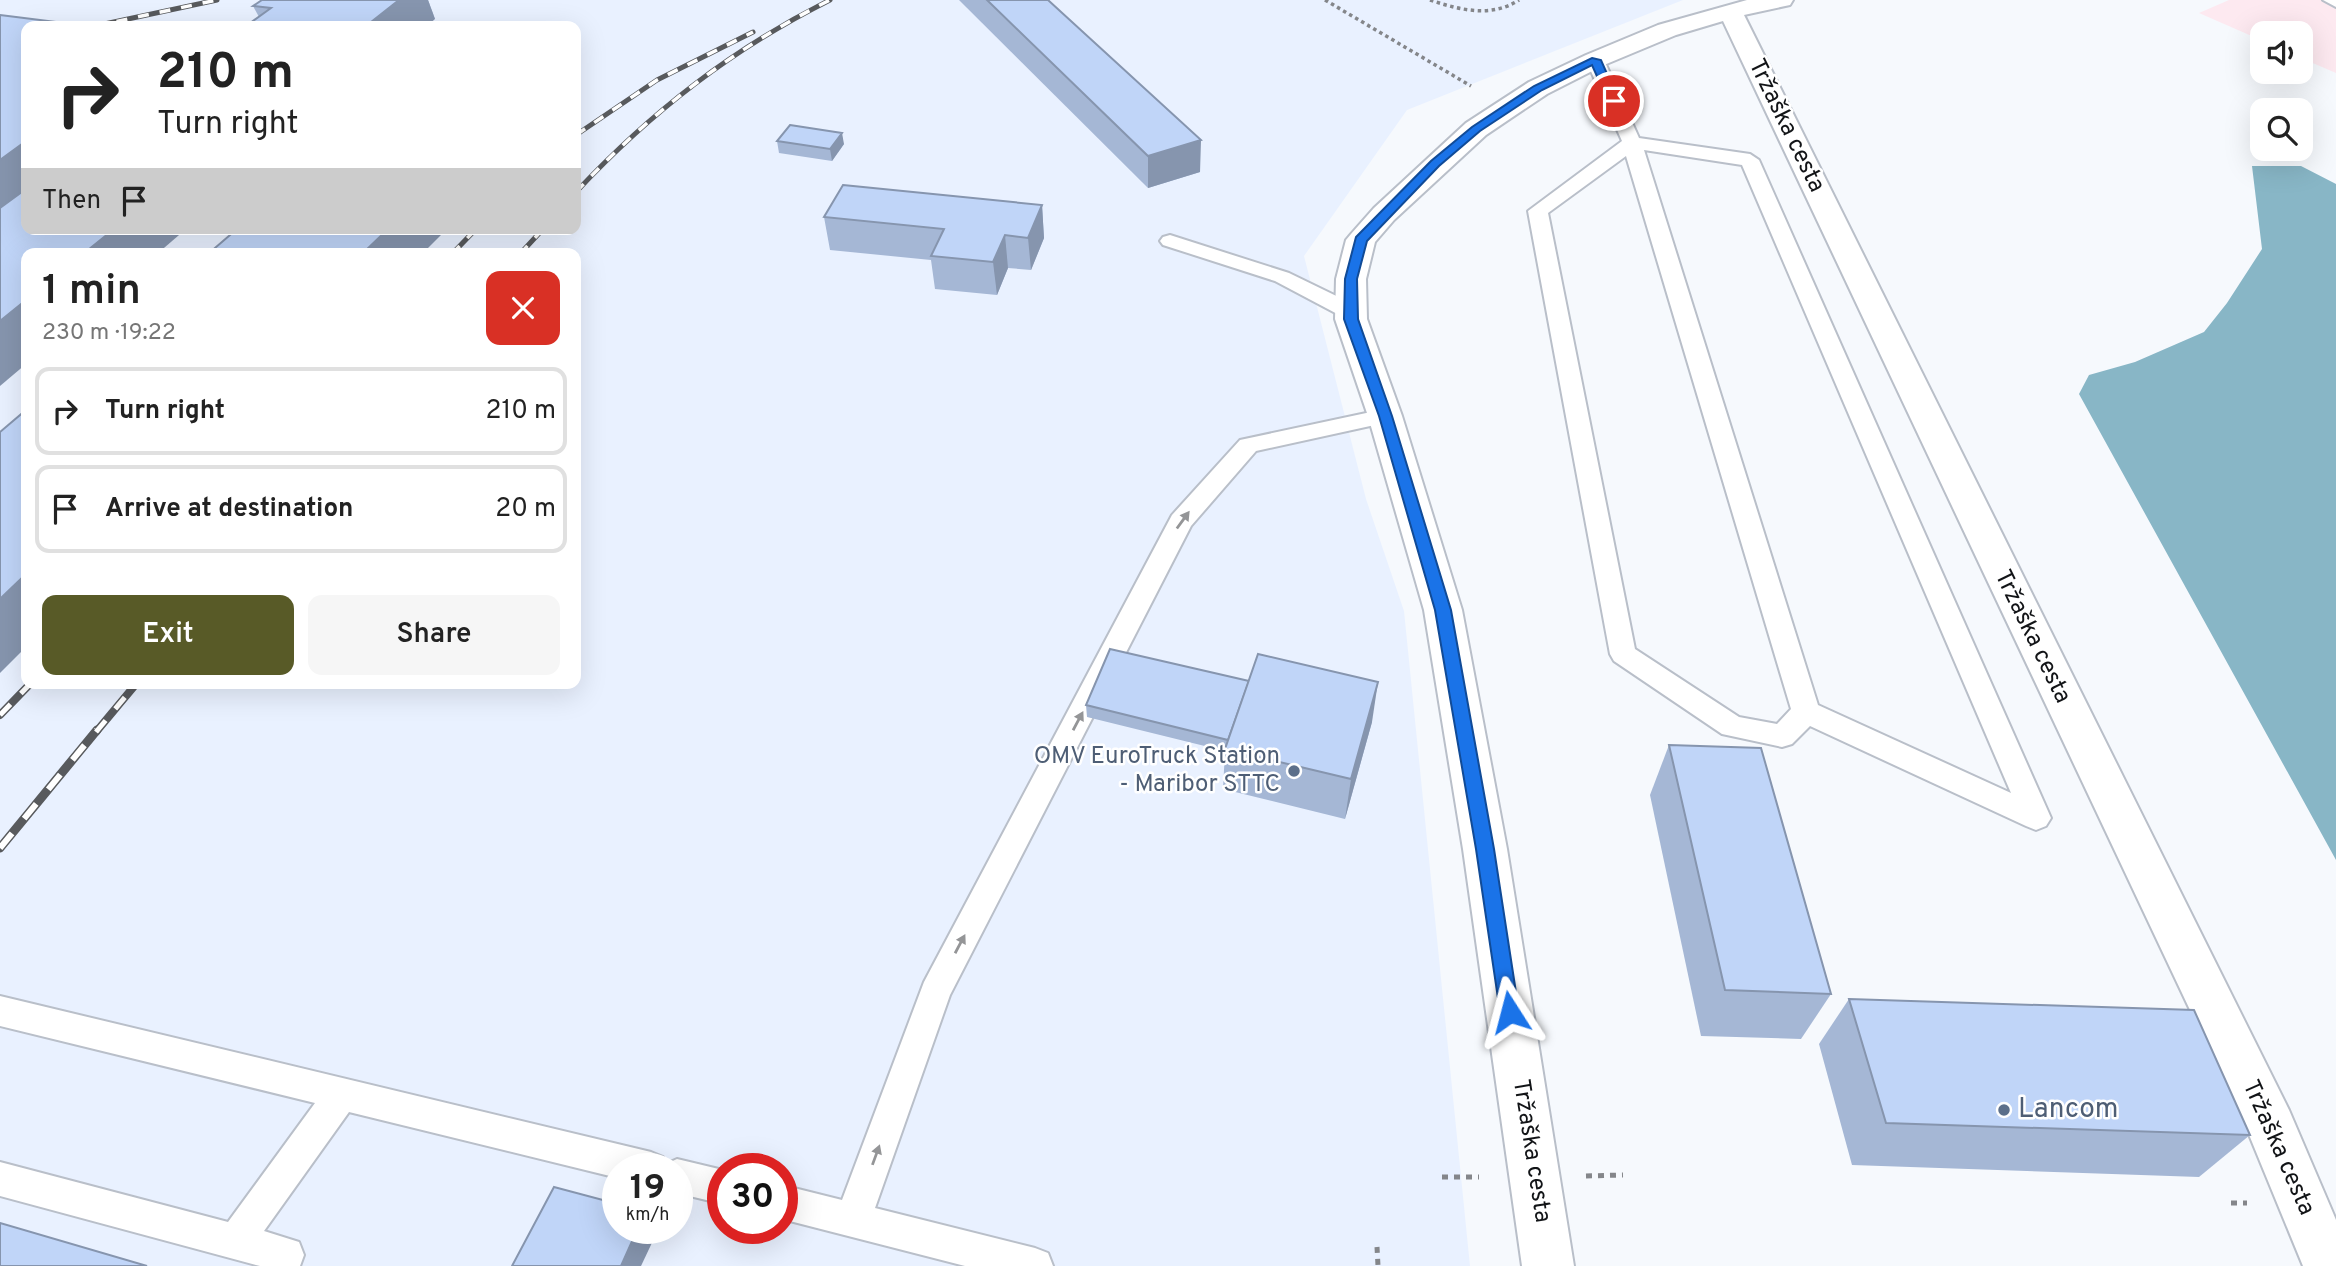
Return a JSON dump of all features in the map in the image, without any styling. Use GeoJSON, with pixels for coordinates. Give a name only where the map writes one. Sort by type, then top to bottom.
{"type":"FeatureCollection","features":[{"type":"Feature","properties":{"kind":"street","name":"Tržaška cesta"},"geometry":{"type":"LineString","coordinates":[[1548,1266],[1485,849],[1443,610],[1385,416],[1351,319],[1351,279],[1361,240],[1435,164],[1476,129],[1538,88],[1595,60],[1667,30],[1730,11],[1781,0]]}},
{"type":"Feature","properties":{"kind":"street","name":"Tržaška cesta"},"geometry":{"type":"LineString","coordinates":[[1730,11],[2271,1127],[2329,1266]]}},
{"type":"Feature","properties":{"kind":"lane"},"geometry":{"type":"LineString","coordinates":[[2331,0],[2336,2]]}},
{"type":"Feature","properties":{"kind":"lane"},"geometry":{"type":"LineString","coordinates":[[1595,60],[1632,143],[1806,712],[2036,818],[1750,160],[1632,143],[1538,211],[1623,654],[1732,726],[1782,736],[1806,712]]}},
{"type":"Feature","properties":{"kind":"lane"},"geometry":{"type":"LineString","coordinates":[[1170,241],[1282,277],[1351,312]]}},
{"type":"Feature","properties":{"kind":"lane"},"geometry":{"type":"LineString","coordinates":[[853,1219],[935,992],[1181,521],[1248,445],[1385,416]]}},
{"type":"Feature","properties":{"kind":"lane"},"geometry":{"type":"LineString","coordinates":[[0,1011],[602,1157]]}},
{"type":"Feature","properties":{"kind":"lane"},"geometry":{"type":"LineString","coordinates":[[236,1241],[342,1094]]}},
{"type":"Feature","properties":{"kind":"lane"},"geometry":{"type":"LineString","coordinates":[[0,1178],[286,1255],[282,1266]]}},
{"type":"Feature","properties":{"kind":"lane"},"geometry":{"type":"LineString","coordinates":[[798,1206],[1035,1266]]}},
{"type":"Feature","properties":{"kind":"path"},"geometry":{"type":"LineString","coordinates":[[1325,0],[1508,108]]}},
{"type":"Feature","properties":{"kind":"path"},"geometry":{"type":"LineString","coordinates":[[1430,0],[1459,9],[1489,11],[1513,5],[1519,0]]}},
{"type":"Feature","properties":{"kind":"path"},"geometry":{"type":"LineString","coordinates":[[1377,1247],[1378,1266]]}},
{"type":"Feature","properties":{"kind":"shaded area"},"geometry":{"type":"Polygon","coordinates":[[[0,0],[1683,0],[1407,110],[1304,256],[1366,499],[1404,611],[1470,1266],[0,1266],[0,0]]]}},
{"type":"Feature","properties":{"kind":"shaded area"},"geometry":{"type":"Polygon","coordinates":[[[2229,0],[2336,0],[2336,73],[2313,63],[2313,21],[2250,21],[2250,35],[2199,13],[2229,0]]]}},
{"type":"Feature","properties":{"kind":"water"},"geometry":{"type":"Polygon","coordinates":[[[2252,166],[2301,166],[2336,184],[2336,860],[2079,394],[2089,375],[2135,362],[2204,332],[2227,303],[2262,249],[2252,166]]]}},
{"type":"Feature","properties":{"kind":"building"},"geometry":{"type":"Polygon","coordinates":[[[262,0],[399,0],[372,21],[253,21],[271,8],[253,6],[262,0]]]}},
{"type":"Feature","properties":{"kind":"building"},"geometry":{"type":"Polygon","coordinates":[[[987,0],[1048,0],[1201,140],[1148,156],[987,0]]]}},
{"type":"Feature","properties":{"kind":"building"},"geometry":{"type":"Polygon","coordinates":[[[0,15],[48,21],[21,21],[21,145],[0,160],[0,15]]]}},
{"type":"Feature","properties":{"kind":"building"},"geometry":{"type":"Polygon","coordinates":[[[790,125],[842,133],[830,149],[777,141],[790,125]]]}},
{"type":"Feature","properties":{"kind":"building"},"geometry":{"type":"Polygon","coordinates":[[[843,185],[1042,205],[1028,238],[1005,235],[993,262],[931,256],[944,229],[824,217],[843,185]]]}},
{"type":"Feature","properties":{"kind":"building"},"geometry":{"type":"Polygon","coordinates":[[[21,193],[21,235],[107,235],[90,248],[21,248],[21,304],[0,321],[0,208],[21,193]]]}},
{"type":"Feature","properties":{"kind":"building"},"geometry":{"type":"Polygon","coordinates":[[[230,235],[382,235],[368,248],[215,248],[230,235]]]}},
{"type":"Feature","properties":{"kind":"building"},"geometry":{"type":"Polygon","coordinates":[[[21,414],[21,579],[0,599],[0,432],[21,414]]]}},
{"type":"Feature","properties":{"kind":"building"},"geometry":{"type":"Polygon","coordinates":[[[1110,649],[1249,681],[1228,740],[1086,705],[1110,649]]]}},
{"type":"Feature","properties":{"kind":"building"},"geometry":{"type":"Polygon","coordinates":[[[1258,654],[1378,682],[1351,779],[1225,749],[1258,654]]]}},
{"type":"Feature","properties":{"kind":"building"},"geometry":{"type":"Polygon","coordinates":[[[1669,745],[1761,748],[1831,994],[1725,990],[1669,745]]]}},
{"type":"Feature","properties":{"kind":"building"},"geometry":{"type":"Polygon","coordinates":[[[1849,999],[2194,1010],[2250,1135],[1886,1123],[1849,999]]]}},
{"type":"Feature","properties":{"kind":"building"},"geometry":{"type":"Polygon","coordinates":[[[554,1187],[602,1200],[602,1244],[631,1244],[621,1266],[512,1266],[554,1187]]]}},
{"type":"Feature","properties":{"kind":"building"},"geometry":{"type":"Polygon","coordinates":[[[0,1223],[147,1266],[0,1266],[0,1223]]]}},
{"type":"Feature","properties":{"kind":"railway"},"geometry":{"type":"LineString","coordinates":[[118,21],[217,0]]}},
{"type":"Feature","properties":{"kind":"railway"},"geometry":{"type":"LineString","coordinates":[[581,187],[634,135],[694,84],[760,39],[830,0]]}},
{"type":"Feature","properties":{"kind":"railway"},"geometry":{"type":"LineString","coordinates":[[581,132],[657,80],[753,32]]}},
{"type":"Feature","properties":{"kind":"railway"},"geometry":{"type":"LineString","coordinates":[[458,248],[470,235]]}},
{"type":"Feature","properties":{"kind":"railway"},"geometry":{"type":"LineString","coordinates":[[526,248],[537,235]]}},
{"type":"Feature","properties":{"kind":"railway"},"geometry":{"type":"LineString","coordinates":[[0,715],[25,689]]}},
{"type":"Feature","properties":{"kind":"railway"},"geometry":{"type":"LineString","coordinates":[[96,732],[132,689]]}},
{"type":"Feature","properties":{"kind":"railway"},"geometry":{"type":"LineString","coordinates":[[0,848],[97,730]]}},
{"type":"Feature","properties":{"kind":"place","name":"OMV EuroTruck Station - Maribor STTC"},"geometry":{"type":"Point","coordinates":[1294,771]}},
{"type":"Feature","properties":{"kind":"place","name":"Lancom"},"geometry":{"type":"Point","coordinates":[2004,1110]}},
{"type":"Feature","properties":{"kind":"route"},"geometry":{"type":"LineString","coordinates":[[1510,1012],[1485,849],[1443,610],[1376,386],[1351,319],[1351,279],[1361,240],[1435,164],[1476,129],[1538,88],[1595,60],[1614,101]]}}]}
